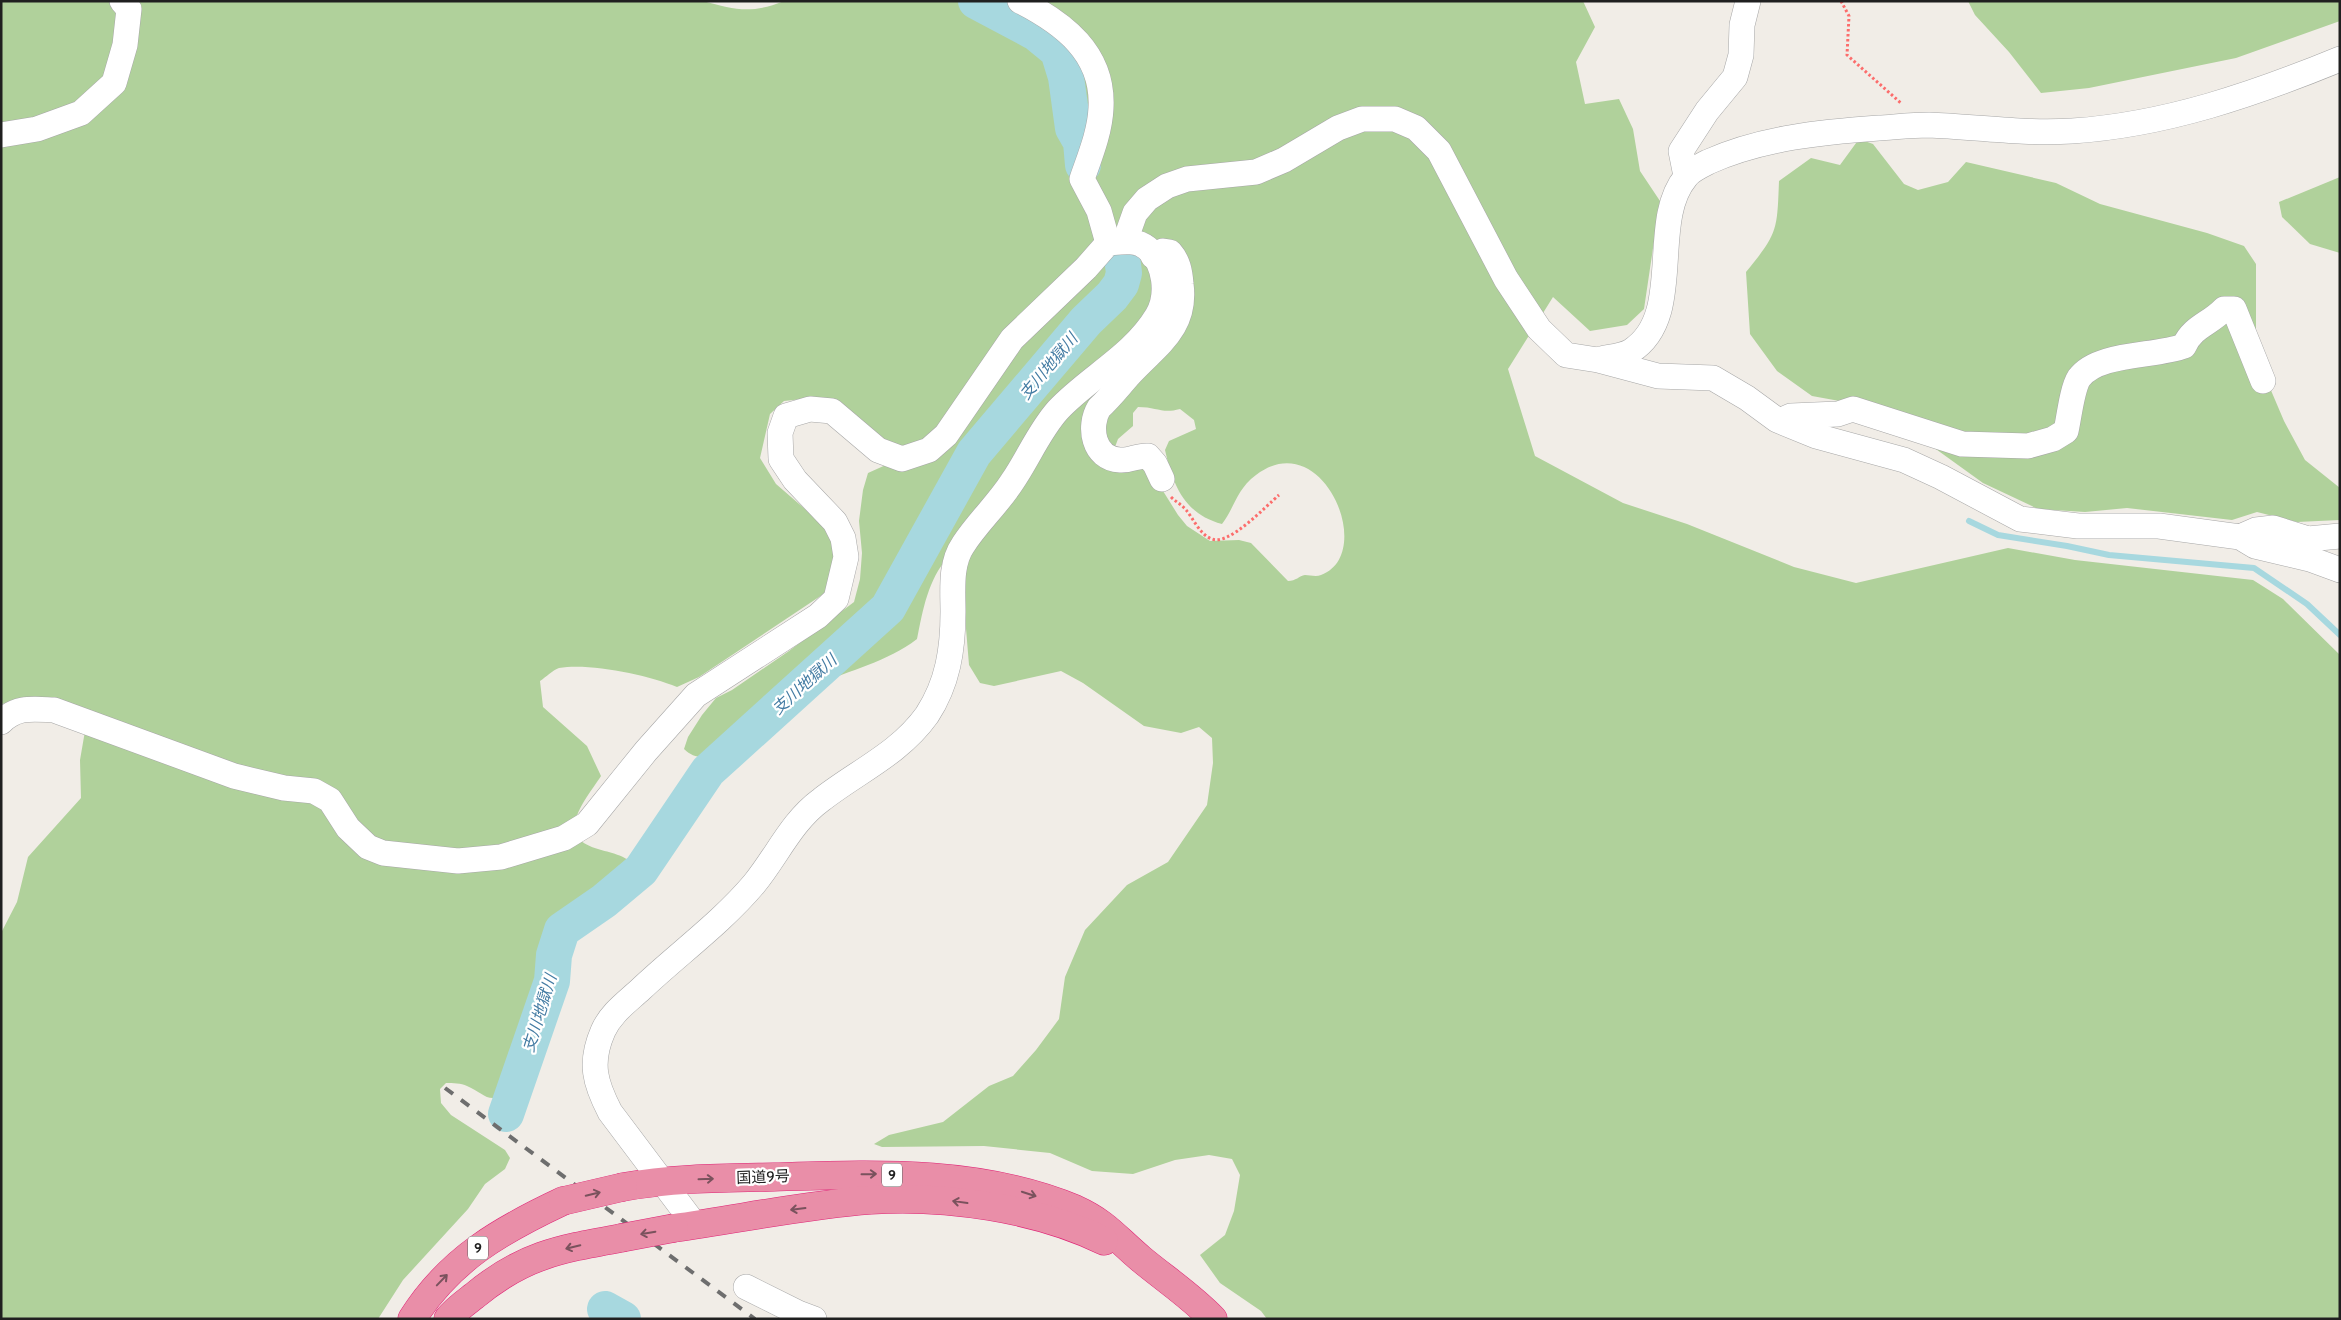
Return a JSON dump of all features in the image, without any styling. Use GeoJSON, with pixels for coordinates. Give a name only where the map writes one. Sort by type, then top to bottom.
{"type":"FeatureCollection","features":[{"type":"Feature","properties":{"kind":"highway","name":"国道9号"},"geometry":{"type":"LineString","coordinates":[[412,1319],[433,1290],[459,1262],[482,1244],[504,1230],[563,1201],[664,1180],[874,1174],[950,1178],[1012,1188],[1075,1209],[1106,1225],[1139,1258],[1201,1306],[1213,1319]]}},
{"type":"Feature","properties":{"kind":"highway","name":"国道9号"},"geometry":{"type":"LineString","coordinates":[[448,1319],[494,1279],[516,1265],[571,1247],[685,1227],[871,1200],[958,1201],[1036,1217],[1096,1237],[1139,1258]]}},
{"type":"Feature","properties":{"kind":"street"},"geometry":{"type":"LineString","coordinates":[[1,135],[38,129],[81,113],[114,83],[125,45],[129,9],[122,1]]}},
{"type":"Feature","properties":{"kind":"street"},"geometry":{"type":"LineString","coordinates":[[685,1227],[664,1180],[610,1112],[602,1096],[596,1078],[595,1058],[605,1028],[618,1010],[712,925],[754,884],[799,820],[820,800],[890,755],[915,730],[928,713],[945,681],[952,642],[953,574],[961,547],[1012,483],[1058,410],[1132,347],[1156,318],[1162,304],[1164,289],[1162,273],[1153,256],[1148,249],[1117,242],[1082,179],[1094,142],[1101,107],[1093,63],[1078,40],[1062,26],[1020,1]]}},
{"type":"Feature","properties":{"kind":"street"},"geometry":{"type":"LineString","coordinates":[[1686,176],[1681,151],[1707,111],[1735,77],[1741,55],[1742,25],[1748,1]]}},
{"type":"Feature","properties":{"kind":"street"},"geometry":{"type":"LineString","coordinates":[[1598,360],[1630,352],[1650,332],[1662,304],[1668,223],[1677,195],[1686,176],[1708,162],[1749,148],[1823,132],[1926,125],[2072,131],[2156,119],[2246,96],[2340,59]]}},
{"type":"Feature","properties":{"kind":"street"},"geometry":{"type":"LineString","coordinates":[[1,722],[10,713],[26,709],[54,710],[234,776],[284,788],[314,790],[330,800],[348,828],[368,848],[383,853],[458,861],[501,857],[564,838],[587,824],[646,751],[696,695],[818,616],[836,599],[844,575],[846,557],[843,538],[835,522],[795,480],[781,459],[780,434],[786,416],[810,409],[832,411],[878,450],[902,459],[929,450],[946,435],[1012,339],[1086,268],[1117,242],[1135,213],[1147,199],[1167,186],[1187,179],[1256,172],[1284,160],[1338,128],[1362,119],[1395,119],[1416,128],[1439,151],[1506,279],[1539,329],[1566,355],[1598,360],[1658,376],[1712,378],[1748,398],[1779,421],[1816,436],[1904,460],[1941,477],[2020,519],[2078,526],[2159,526],[2240,538],[2255,546],[2340,570]]}},
{"type":"Feature","properties":{"kind":"street"},"geometry":{"type":"LineString","coordinates":[[1153,256],[1164,250],[1170,252],[1176,259],[1182,292],[1180,314],[1174,327],[1159,345],[1100,408],[1094,417],[1092,427],[1098,448],[1103,453],[1118,460],[1148,456],[1155,464],[1162,480]]}},
{"type":"Feature","properties":{"kind":"street"},"geometry":{"type":"LineString","coordinates":[[1779,421],[1791,416],[1838,414],[1853,409],[1962,444],[2028,446],[2053,439],[2066,431],[2079,378],[2099,363],[2169,351],[2184,346],[2189,334],[2216,317],[2224,309],[2234,309],[2263,381]]}},
{"type":"Feature","properties":{"kind":"street"},"geometry":{"type":"LineString","coordinates":[[2240,538],[2256,530],[2273,528],[2308,539],[2340,536]]}},
{"type":"Feature","properties":{"kind":"street"},"geometry":{"type":"LineString","coordinates":[[746,1287],[814,1319]]}},
{"type":"Feature","properties":{"kind":"path"},"geometry":{"type":"LineString","coordinates":[[1841,1],[1849,16],[1847,55],[1926,125]]}},
{"type":"Feature","properties":{"kind":"path"},"geometry":{"type":"LineString","coordinates":[[1162,480],[1176,502],[1183,507],[1200,530],[1212,539],[1227,538],[1279,495]]}},
{"type":"Feature","properties":{"kind":"green space"},"geometry":{"type":"Polygon","coordinates":[[[1,1],[703,1],[725,7],[753,9],[784,1],[1583,1],[1595,27],[1576,62],[1585,104],[1619,99],[1633,129],[1640,171],[1660,201],[1644,309],[1627,325],[1590,331],[1553,297],[1508,369],[1535,456],[1623,503],[1687,524],[1794,567],[1856,583],[2008,548],[2075,560],[2253,580],[2283,599],[2340,655],[2340,1319],[1267,1319],[1261,1311],[1220,1283],[1200,1255],[1225,1235],[1234,1211],[1240,1175],[1232,1159],[1209,1155],[1175,1160],[1133,1174],[1092,1171],[1050,1153],[984,1146],[882,1147],[874,1144],[889,1135],[943,1122],[989,1086],[1013,1076],[1036,1050],[1059,1019],[1065,977],[1085,930],[1127,885],[1168,862],[1207,805],[1213,763],[1212,738],[1199,727],[1181,733],[1144,726],[1083,683],[1061,671],[994,686],[980,683],[969,665],[963,592],[948,557],[931,585],[924,606],[917,639],[881,660],[816,685],[780,703],[760,717],[718,753],[706,757],[695,756],[684,749],[688,737],[716,698],[732,690],[789,651],[854,602],[860,579],[862,553],[859,521],[863,490],[868,473],[888,464],[812,398],[784,401],[770,414],[760,458],[776,484],[820,522],[834,544],[835,568],[825,593],[699,677],[677,687],[635,674],[587,667],[559,668],[540,681],[543,707],[587,746],[601,776],[577,815],[576,832],[580,840],[597,849],[618,855],[636,867],[630,876],[551,934],[546,982],[507,1093],[490,1098],[465,1085],[454,1083],[446,1083],[440,1089],[441,1103],[451,1115],[505,1150],[510,1158],[505,1169],[485,1184],[468,1209],[403,1280],[378,1319],[1,1319],[1,933],[17,902],[28,857],[81,798],[80,760],[85,731],[36,700],[1,704],[1,1]],[[1138,407],[1133,413],[1133,426],[1118,439],[1115,447],[1138,463],[1163,491],[1187,526],[1210,541],[1239,540],[1251,543],[1288,581],[1305,575],[1321,575],[1337,563],[1344,544],[1343,521],[1335,498],[1321,479],[1302,466],[1280,464],[1256,475],[1249,481],[1222,524],[1209,519],[1198,513],[1182,496],[1172,475],[1165,450],[1169,441],[1196,429],[1194,420],[1180,409],[1164,411],[1138,407]]]}},
{"type":"Feature","properties":{"kind":"green space"},"geometry":{"type":"Polygon","coordinates":[[[1968,1],[2340,1],[2340,21],[2236,58],[2089,88],[2041,93],[2009,52],[1975,15],[1968,1]]]}},
{"type":"Feature","properties":{"kind":"green space"},"geometry":{"type":"Polygon","coordinates":[[[1859,139],[1873,144],[1904,184],[1918,190],[1948,182],[1966,162],[2056,183],[2100,204],[2207,233],[2244,246],[2256,264],[2256,348],[2267,381],[2284,421],[2305,460],[2340,488],[2340,520],[2297,522],[2257,512],[2232,520],[2127,508],[2085,512],[2038,509],[1983,483],[1933,447],[1867,406],[1812,396],[1777,371],[1750,334],[1746,272],[1774,231],[1778,211],[1779,181],[1811,158],[1840,165],[1859,139]]]}},
{"type":"Feature","properties":{"kind":"green space"},"geometry":{"type":"Polygon","coordinates":[[[2340,177],[2340,253],[2310,244],[2282,217],[2279,202],[2340,177]]]}},
{"type":"Feature","properties":{"kind":"waterway","name":"支川地獄川"},"geometry":{"type":"LineString","coordinates":[[976,1],[1036,33],[1058,51],[1066,77],[1073,128],[1081,142],[1083,165]]}},
{"type":"Feature","properties":{"kind":"waterway","name":"支川地獄川"},"geometry":{"type":"LineString","coordinates":[[506,1114],[552,981],[554,955],[562,930],[604,901],[641,870],[708,771],[888,608],[974,453],[1086,321],[1112,296],[1121,284],[1124,273],[1122,257]]}},
{"type":"Feature","properties":{"kind":"waterway"},"geometry":{"type":"LineString","coordinates":[[1969,521],[1998,535],[2109,555],[2254,568],[2307,604],[2340,635]]}},
{"type":"Feature","properties":{"kind":"waterway","name":"支川地獄川"},"geometry":{"type":"LineString","coordinates":[[605,1309],[623,1319]]}},
{"type":"Feature","properties":{"kind":"railway"},"geometry":{"type":"LineString","coordinates":[[445,1088],[755,1319]]}}]}
